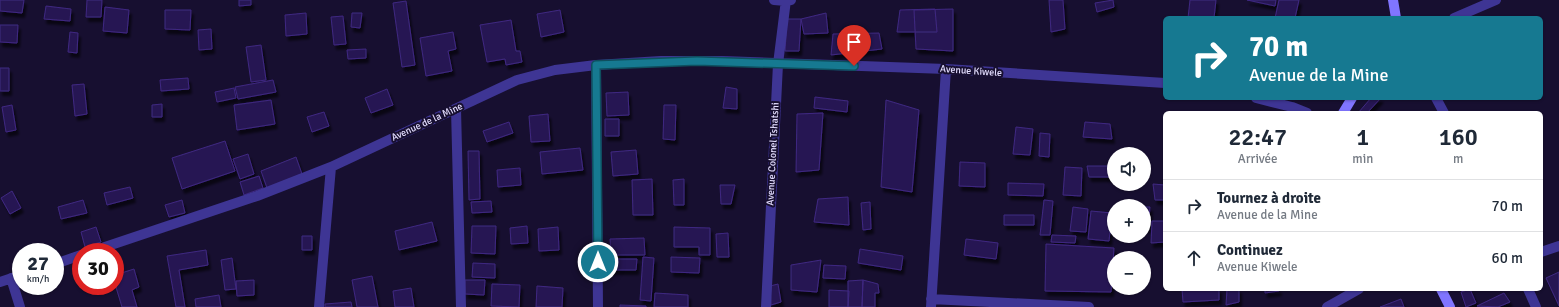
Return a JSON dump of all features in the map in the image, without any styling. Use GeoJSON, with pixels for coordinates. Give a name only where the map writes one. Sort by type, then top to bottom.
{"type":"FeatureCollection","features":[{"type":"Feature","properties":{"kind":"street"},"geometry":{"type":"LineString","coordinates":[[774,0],[788,0]]}},
{"type":"Feature","properties":{"kind":"street","name":"Avenue Colonel Tshatshi"},"geometry":{"type":"LineString","coordinates":[[766,307],[778,64],[788,0]]}},
{"type":"Feature","properties":{"kind":"street"},"geometry":{"type":"LineString","coordinates":[[1394,0],[1396,16]]}},
{"type":"Feature","properties":{"kind":"street"},"geometry":{"type":"LineString","coordinates":[[1459,16],[1496,0]]}},
{"type":"Feature","properties":{"kind":"street","name":"Avenue de la Mine"},"geometry":{"type":"LineString","coordinates":[[117,243],[257,196],[331,167],[517,80],[555,70],[596,65],[697,61],[778,64]]}},
{"type":"Feature","properties":{"kind":"street","name":"Avenue Kiwele"},"geometry":{"type":"LineString","coordinates":[[778,64],[946,69],[1163,83]]}},
{"type":"Feature","properties":{"kind":"street"},"geometry":{"type":"LineString","coordinates":[[596,65],[598,307]]}},
{"type":"Feature","properties":{"kind":"street"},"geometry":{"type":"LineString","coordinates":[[946,69],[931,303],[1089,307]]}},
{"type":"Feature","properties":{"kind":"street"},"geometry":{"type":"LineString","coordinates":[[1264,100],[1302,111]]}},
{"type":"Feature","properties":{"kind":"street"},"geometry":{"type":"LineString","coordinates":[[1344,111],[1351,100]]}},
{"type":"Feature","properties":{"kind":"street"},"geometry":{"type":"LineString","coordinates":[[1437,100],[1443,111]]}},
{"type":"Feature","properties":{"kind":"street"},"geometry":{"type":"LineString","coordinates":[[456,109],[461,307]]}},
{"type":"Feature","properties":{"kind":"street"},"geometry":{"type":"LineString","coordinates":[[319,307],[331,167]]}},
{"type":"Feature","properties":{"kind":"street"},"geometry":{"type":"LineString","coordinates":[[1543,251],[1559,246]]}},
{"type":"Feature","properties":{"kind":"street"},"geometry":{"type":"LineString","coordinates":[[0,282],[12,278]]}},
{"type":"Feature","properties":{"kind":"street"},"geometry":{"type":"LineString","coordinates":[[1327,307],[1355,291]]}},
{"type":"Feature","properties":{"kind":"street"},"geometry":{"type":"LineString","coordinates":[[1442,291],[1450,307]]}},
{"type":"Feature","properties":{"kind":"street"},"geometry":{"type":"LineString","coordinates":[[1529,291],[1536,307]]}},
{"type":"Feature","properties":{"kind":"street"},"geometry":{"type":"LineString","coordinates":[[18,295],[20,307]]}},
{"type":"Feature","properties":{"kind":"building"},"geometry":{"type":"Polygon","coordinates":[[[0,0],[24,0],[22,13],[0,11],[0,0]]]}},
{"type":"Feature","properties":{"kind":"building"},"geometry":{"type":"Polygon","coordinates":[[[87,0],[102,0],[101,17],[86,17],[87,0]]]}},
{"type":"Feature","properties":{"kind":"building"},"geometry":{"type":"Polygon","coordinates":[[[239,0],[251,0],[251,5],[239,6],[239,0]]]}},
{"type":"Feature","properties":{"kind":"building"},"geometry":{"type":"Polygon","coordinates":[[[1049,0],[1063,0],[1065,29],[1051,32],[1049,0]]]}},
{"type":"Feature","properties":{"kind":"building"},"geometry":{"type":"Polygon","coordinates":[[[1113,0],[1114,7],[1097,12],[1095,3],[1113,0]]]}},
{"type":"Feature","properties":{"kind":"building"},"geometry":{"type":"Polygon","coordinates":[[[1190,0],[1216,0],[1214,16],[1188,16],[1190,0]]]}},
{"type":"Feature","properties":{"kind":"building"},"geometry":{"type":"Polygon","coordinates":[[[1247,0],[1276,0],[1275,6],[1247,0]]]}},
{"type":"Feature","properties":{"kind":"building"},"geometry":{"type":"Polygon","coordinates":[[[1279,0],[1299,0],[1295,16],[1275,16],[1279,0]]]}},
{"type":"Feature","properties":{"kind":"building"},"geometry":{"type":"Polygon","coordinates":[[[406,1],[415,65],[402,67],[393,3],[406,1]]]}},
{"type":"Feature","properties":{"kind":"building"},"geometry":{"type":"Polygon","coordinates":[[[46,6],[71,9],[70,21],[44,19],[46,6]]]}},
{"type":"Feature","properties":{"kind":"building"},"geometry":{"type":"Polygon","coordinates":[[[105,7],[129,10],[127,33],[103,31],[105,7]]]}},
{"type":"Feature","properties":{"kind":"building"},"geometry":{"type":"Polygon","coordinates":[[[935,9],[937,32],[897,32],[900,10],[935,9]]]}},
{"type":"Feature","properties":{"kind":"building"},"geometry":{"type":"Polygon","coordinates":[[[953,9],[953,51],[916,49],[914,10],[953,9]]]}},
{"type":"Feature","properties":{"kind":"building"},"geometry":{"type":"Polygon","coordinates":[[[165,10],[191,10],[190,30],[165,29],[165,10]]]}},
{"type":"Feature","properties":{"kind":"building"},"geometry":{"type":"Polygon","coordinates":[[[560,10],[564,32],[541,37],[537,14],[560,10]]]}},
{"type":"Feature","properties":{"kind":"building"},"geometry":{"type":"Polygon","coordinates":[[[306,13],[307,34],[286,36],[285,15],[306,13]]]}},
{"type":"Feature","properties":{"kind":"building"},"geometry":{"type":"Polygon","coordinates":[[[352,13],[362,13],[360,28],[351,27],[352,13]]]}},
{"type":"Feature","properties":{"kind":"building"},"geometry":{"type":"Polygon","coordinates":[[[826,13],[828,33],[804,34],[801,19],[826,13]]]}},
{"type":"Feature","properties":{"kind":"building"},"geometry":{"type":"Polygon","coordinates":[[[343,16],[346,44],[334,45],[331,17],[343,16]]]}},
{"type":"Feature","properties":{"kind":"building"},"geometry":{"type":"Polygon","coordinates":[[[787,19],[801,19],[799,51],[785,51],[787,19]]]}},
{"type":"Feature","properties":{"kind":"building"},"geometry":{"type":"Polygon","coordinates":[[[511,20],[516,51],[520,51],[522,62],[506,65],[505,59],[487,62],[480,25],[511,20]]]}},
{"type":"Feature","properties":{"kind":"building"},"geometry":{"type":"Polygon","coordinates":[[[0,25],[18,25],[17,43],[0,42],[0,25]]]}},
{"type":"Feature","properties":{"kind":"building"},"geometry":{"type":"Polygon","coordinates":[[[211,29],[212,49],[199,50],[198,30],[211,29]]]}},
{"type":"Feature","properties":{"kind":"building"},"geometry":{"type":"Polygon","coordinates":[[[70,32],[78,33],[77,53],[68,52],[70,32]]]}},
{"type":"Feature","properties":{"kind":"building"},"geometry":{"type":"Polygon","coordinates":[[[453,32],[456,49],[448,51],[452,71],[426,76],[420,38],[453,32]]]}},
{"type":"Feature","properties":{"kind":"building"},"geometry":{"type":"Polygon","coordinates":[[[879,33],[882,49],[831,55],[833,34],[879,33]]]}},
{"type":"Feature","properties":{"kind":"building"},"geometry":{"type":"Polygon","coordinates":[[[261,45],[266,80],[251,82],[246,47],[261,45]]]}},
{"type":"Feature","properties":{"kind":"building"},"geometry":{"type":"Polygon","coordinates":[[[366,49],[366,58],[348,59],[347,50],[366,49]]]}},
{"type":"Feature","properties":{"kind":"building"},"geometry":{"type":"Polygon","coordinates":[[[0,68],[9,68],[9,91],[0,91],[0,68]]]}},
{"type":"Feature","properties":{"kind":"building"},"geometry":{"type":"Polygon","coordinates":[[[188,78],[189,89],[161,91],[160,80],[188,78]]]}},
{"type":"Feature","properties":{"kind":"building"},"geometry":{"type":"Polygon","coordinates":[[[273,80],[276,92],[238,99],[235,87],[273,80]]]}},
{"type":"Feature","properties":{"kind":"building"},"geometry":{"type":"Polygon","coordinates":[[[84,84],[87,114],[75,116],[72,85],[84,84]]]}},
{"type":"Feature","properties":{"kind":"building"},"geometry":{"type":"Polygon","coordinates":[[[726,87],[737,89],[737,109],[723,108],[726,87]]]}},
{"type":"Feature","properties":{"kind":"building"},"geometry":{"type":"Polygon","coordinates":[[[234,88],[236,98],[217,102],[215,92],[234,88]]]}},
{"type":"Feature","properties":{"kind":"building"},"geometry":{"type":"Polygon","coordinates":[[[387,89],[393,105],[371,113],[365,98],[387,89]]]}},
{"type":"Feature","properties":{"kind":"building"},"geometry":{"type":"Polygon","coordinates":[[[628,92],[629,115],[607,116],[606,93],[628,92]]]}},
{"type":"Feature","properties":{"kind":"building"},"geometry":{"type":"Polygon","coordinates":[[[815,97],[848,101],[847,112],[814,108],[815,97]]]}},
{"type":"Feature","properties":{"kind":"building"},"geometry":{"type":"Polygon","coordinates":[[[271,100],[275,124],[237,130],[234,105],[271,100]]]}},
{"type":"Feature","properties":{"kind":"building"},"geometry":{"type":"Polygon","coordinates":[[[886,100],[919,110],[912,192],[881,187],[886,100]]]}},
{"type":"Feature","properties":{"kind":"building"},"geometry":{"type":"Polygon","coordinates":[[[1369,100],[1379,100],[1369,111],[1360,111],[1369,100]]]}},
{"type":"Feature","properties":{"kind":"building"},"geometry":{"type":"Polygon","coordinates":[[[162,104],[162,117],[152,117],[152,105],[162,104]]]}},
{"type":"Feature","properties":{"kind":"building"},"geometry":{"type":"Polygon","coordinates":[[[12,105],[16,130],[6,132],[2,107],[12,105]]]}},
{"type":"Feature","properties":{"kind":"building"},"geometry":{"type":"Polygon","coordinates":[[[664,105],[676,105],[675,140],[663,139],[664,105]]]}},
{"type":"Feature","properties":{"kind":"building"},"geometry":{"type":"Polygon","coordinates":[[[324,112],[329,126],[312,132],[307,117],[324,112]]]}},
{"type":"Feature","properties":{"kind":"building"},"geometry":{"type":"Polygon","coordinates":[[[823,113],[819,170],[796,172],[797,114],[823,113]]]}},
{"type":"Feature","properties":{"kind":"building"},"geometry":{"type":"Polygon","coordinates":[[[548,114],[550,141],[531,142],[529,116],[548,114]]]}},
{"type":"Feature","properties":{"kind":"building"},"geometry":{"type":"Polygon","coordinates":[[[605,119],[619,119],[619,136],[605,136],[605,119]]]}},
{"type":"Feature","properties":{"kind":"building"},"geometry":{"type":"Polygon","coordinates":[[[509,122],[513,133],[487,142],[483,131],[509,122]]]}},
{"type":"Feature","properties":{"kind":"building"},"geometry":{"type":"Polygon","coordinates":[[[1085,122],[1110,124],[1112,139],[1083,137],[1085,122]]]}},
{"type":"Feature","properties":{"kind":"building"},"geometry":{"type":"Polygon","coordinates":[[[1016,127],[1033,129],[1030,155],[1013,154],[1016,127]]]}},
{"type":"Feature","properties":{"kind":"building"},"geometry":{"type":"Polygon","coordinates":[[[1040,133],[1050,134],[1049,157],[1039,156],[1040,133]]]}},
{"type":"Feature","properties":{"kind":"building"},"geometry":{"type":"Polygon","coordinates":[[[225,141],[235,171],[182,189],[172,158],[225,141]]]}},
{"type":"Feature","properties":{"kind":"building"},"geometry":{"type":"Polygon","coordinates":[[[580,148],[583,170],[542,174],[540,152],[580,148]]]}},
{"type":"Feature","properties":{"kind":"building"},"geometry":{"type":"Polygon","coordinates":[[[636,150],[638,174],[613,176],[611,152],[636,150]]]}},
{"type":"Feature","properties":{"kind":"building"},"geometry":{"type":"Polygon","coordinates":[[[468,151],[479,151],[480,199],[469,200],[468,151]]]}},
{"type":"Feature","properties":{"kind":"building"},"geometry":{"type":"Polygon","coordinates":[[[248,154],[254,174],[240,179],[233,159],[248,154]]]}},
{"type":"Feature","properties":{"kind":"building"},"geometry":{"type":"Polygon","coordinates":[[[296,157],[302,174],[267,188],[261,171],[296,157]]]}},
{"type":"Feature","properties":{"kind":"building"},"geometry":{"type":"Polygon","coordinates":[[[960,162],[985,163],[985,187],[959,186],[960,162]]]}},
{"type":"Feature","properties":{"kind":"building"},"geometry":{"type":"Polygon","coordinates":[[[1087,166],[1107,166],[1107,177],[1089,177],[1087,166]]]}},
{"type":"Feature","properties":{"kind":"building"},"geometry":{"type":"Polygon","coordinates":[[[1065,167],[1082,168],[1081,196],[1063,195],[1065,167]]]}},
{"type":"Feature","properties":{"kind":"building"},"geometry":{"type":"Polygon","coordinates":[[[520,168],[521,185],[498,187],[497,170],[520,168]]]}},
{"type":"Feature","properties":{"kind":"building"},"geometry":{"type":"Polygon","coordinates":[[[259,176],[263,188],[244,195],[240,182],[259,176]]]}},
{"type":"Feature","properties":{"kind":"building"},"geometry":{"type":"Polygon","coordinates":[[[652,179],[653,215],[633,215],[632,180],[652,179]]]}},
{"type":"Feature","properties":{"kind":"building"},"geometry":{"type":"Polygon","coordinates":[[[684,179],[684,205],[674,205],[673,180],[684,179]]]}},
{"type":"Feature","properties":{"kind":"building"},"geometry":{"type":"Polygon","coordinates":[[[1008,183],[1044,184],[1043,196],[1008,195],[1008,183]]]}},
{"type":"Feature","properties":{"kind":"building"},"geometry":{"type":"Polygon","coordinates":[[[1153,184],[1163,185],[1163,200],[1155,200],[1153,184]]]}},
{"type":"Feature","properties":{"kind":"building"},"geometry":{"type":"Polygon","coordinates":[[[720,185],[735,185],[731,204],[721,204],[720,185]]]}},
{"type":"Feature","properties":{"kind":"building"},"geometry":{"type":"Polygon","coordinates":[[[130,187],[133,198],[107,205],[104,193],[130,187]]]}},
{"type":"Feature","properties":{"kind":"building"},"geometry":{"type":"Polygon","coordinates":[[[12,191],[21,208],[10,214],[1,198],[12,191]]]}},
{"type":"Feature","properties":{"kind":"building"},"geometry":{"type":"Polygon","coordinates":[[[848,197],[849,225],[814,222],[818,199],[848,197]]]}},
{"type":"Feature","properties":{"kind":"building"},"geometry":{"type":"Polygon","coordinates":[[[83,200],[87,213],[61,219],[58,207],[83,200]]]}},
{"type":"Feature","properties":{"kind":"building"},"geometry":{"type":"Polygon","coordinates":[[[182,200],[185,213],[169,217],[165,205],[182,200]]]}},
{"type":"Feature","properties":{"kind":"building"},"geometry":{"type":"Polygon","coordinates":[[[1044,200],[1053,201],[1050,235],[1040,235],[1044,200]]]}},
{"type":"Feature","properties":{"kind":"building"},"geometry":{"type":"Polygon","coordinates":[[[491,201],[492,212],[472,213],[471,202],[491,201]]]}},
{"type":"Feature","properties":{"kind":"building"},"geometry":{"type":"Polygon","coordinates":[[[870,202],[871,229],[863,230],[861,203],[870,202]]]}},
{"type":"Feature","properties":{"kind":"building"},"geometry":{"type":"Polygon","coordinates":[[[1073,207],[1088,209],[1086,232],[1070,231],[1073,207]]]}},
{"type":"Feature","properties":{"kind":"building"},"geometry":{"type":"Polygon","coordinates":[[[1091,211],[1107,213],[1107,241],[1088,239],[1091,211]]]}},
{"type":"Feature","properties":{"kind":"building"},"geometry":{"type":"Polygon","coordinates":[[[1004,215],[1034,215],[1034,225],[1004,225],[1004,215]]]}},
{"type":"Feature","properties":{"kind":"building"},"geometry":{"type":"Polygon","coordinates":[[[1152,221],[1163,221],[1163,242],[1151,243],[1152,221]]]}},
{"type":"Feature","properties":{"kind":"building"},"geometry":{"type":"Polygon","coordinates":[[[432,222],[437,241],[399,250],[395,231],[432,222]]]}},
{"type":"Feature","properties":{"kind":"building"},"geometry":{"type":"Polygon","coordinates":[[[472,226],[496,226],[495,254],[471,253],[472,226]]]}},
{"type":"Feature","properties":{"kind":"building"},"geometry":{"type":"Polygon","coordinates":[[[527,226],[528,243],[511,244],[510,228],[527,226]]]}},
{"type":"Feature","properties":{"kind":"building"},"geometry":{"type":"Polygon","coordinates":[[[96,227],[101,242],[84,243],[81,232],[96,227]]]}},
{"type":"Feature","properties":{"kind":"building"},"geometry":{"type":"Polygon","coordinates":[[[558,227],[559,250],[539,251],[538,229],[558,227]]]}},
{"type":"Feature","properties":{"kind":"building"},"geometry":{"type":"Polygon","coordinates":[[[674,227],[710,228],[710,255],[699,255],[699,247],[674,247],[674,227]]]}},
{"type":"Feature","properties":{"kind":"building"},"geometry":{"type":"Polygon","coordinates":[[[728,233],[729,257],[717,257],[716,234],[728,233]]]}},
{"type":"Feature","properties":{"kind":"building"},"geometry":{"type":"Polygon","coordinates":[[[1052,235],[1076,236],[1075,243],[1051,242],[1052,235]]]}},
{"type":"Feature","properties":{"kind":"building"},"geometry":{"type":"Polygon","coordinates":[[[302,236],[312,236],[312,250],[302,250],[302,236]]]}},
{"type":"Feature","properties":{"kind":"building"},"geometry":{"type":"Polygon","coordinates":[[[644,238],[645,255],[611,255],[610,239],[644,238]]]}},
{"type":"Feature","properties":{"kind":"building"},"geometry":{"type":"Polygon","coordinates":[[[966,239],[998,243],[996,259],[964,255],[966,239]]]}},
{"type":"Feature","properties":{"kind":"building"},"geometry":{"type":"Polygon","coordinates":[[[1046,244],[1114,248],[1114,251],[1107,251],[1107,292],[1045,291],[1046,244]]]}},
{"type":"Feature","properties":{"kind":"building"},"geometry":{"type":"Polygon","coordinates":[[[860,249],[903,256],[901,270],[858,263],[860,249]]]}},
{"type":"Feature","properties":{"kind":"building"},"geometry":{"type":"Polygon","coordinates":[[[206,250],[208,265],[179,270],[185,307],[176,307],[167,256],[206,250]]]}},
{"type":"Feature","properties":{"kind":"building"},"geometry":{"type":"Polygon","coordinates":[[[643,257],[654,258],[651,301],[640,300],[643,257]]]}},
{"type":"Feature","properties":{"kind":"building"},"geometry":{"type":"Polygon","coordinates":[[[671,257],[700,258],[699,273],[671,272],[671,257]]]}},
{"type":"Feature","properties":{"kind":"building"},"geometry":{"type":"Polygon","coordinates":[[[232,258],[236,289],[225,290],[221,260],[232,258]]]}},
{"type":"Feature","properties":{"kind":"building"},"geometry":{"type":"Polygon","coordinates":[[[606,259],[637,259],[636,270],[606,270],[606,259]]]}},
{"type":"Feature","properties":{"kind":"building"},"geometry":{"type":"Polygon","coordinates":[[[821,260],[817,292],[791,290],[791,265],[821,260]]]}},
{"type":"Feature","properties":{"kind":"building"},"geometry":{"type":"Polygon","coordinates":[[[473,263],[495,264],[495,278],[472,277],[473,263]]]}},
{"type":"Feature","properties":{"kind":"building"},"geometry":{"type":"Polygon","coordinates":[[[824,265],[846,266],[845,279],[823,278],[824,265]]]}},
{"type":"Feature","properties":{"kind":"building"},"geometry":{"type":"Polygon","coordinates":[[[134,269],[139,287],[132,290],[137,307],[122,307],[118,295],[124,295],[124,272],[134,269]]]}},
{"type":"Feature","properties":{"kind":"building"},"geometry":{"type":"Polygon","coordinates":[[[1559,272],[1559,306],[1546,278],[1559,272]]]}},
{"type":"Feature","properties":{"kind":"building"},"geometry":{"type":"Polygon","coordinates":[[[372,276],[378,307],[357,307],[352,280],[372,276]]]}},
{"type":"Feature","properties":{"kind":"building"},"geometry":{"type":"Polygon","coordinates":[[[254,280],[254,295],[237,296],[236,281],[254,280]]]}},
{"type":"Feature","properties":{"kind":"building"},"geometry":{"type":"Polygon","coordinates":[[[465,280],[485,280],[484,295],[465,294],[465,280]]]}},
{"type":"Feature","properties":{"kind":"building"},"geometry":{"type":"Polygon","coordinates":[[[863,280],[862,307],[848,307],[848,281],[863,280]]]}},
{"type":"Feature","properties":{"kind":"building"},"geometry":{"type":"Polygon","coordinates":[[[863,280],[878,284],[879,293],[875,293],[875,307],[862,307],[863,280]]]}},
{"type":"Feature","properties":{"kind":"building"},"geometry":{"type":"Polygon","coordinates":[[[492,284],[520,285],[519,307],[491,306],[492,284]]]}},
{"type":"Feature","properties":{"kind":"building"},"geometry":{"type":"Polygon","coordinates":[[[778,284],[781,302],[771,305],[770,286],[778,284]]]}},
{"type":"Feature","properties":{"kind":"building"},"geometry":{"type":"Polygon","coordinates":[[[537,286],[563,288],[562,307],[536,307],[537,286]]]}},
{"type":"Feature","properties":{"kind":"building"},"geometry":{"type":"Polygon","coordinates":[[[411,288],[414,307],[395,307],[393,291],[411,288]]]}},
{"type":"Feature","properties":{"kind":"building"},"geometry":{"type":"Polygon","coordinates":[[[829,290],[849,291],[848,307],[829,307],[829,290]]]}},
{"type":"Feature","properties":{"kind":"building"},"geometry":{"type":"Polygon","coordinates":[[[1182,291],[1219,291],[1219,300],[1183,302],[1182,291]]]}},
{"type":"Feature","properties":{"kind":"building"},"geometry":{"type":"Polygon","coordinates":[[[1227,291],[1239,291],[1239,302],[1226,305],[1227,291]]]}},
{"type":"Feature","properties":{"kind":"building"},"geometry":{"type":"Polygon","coordinates":[[[1265,291],[1279,291],[1265,293],[1265,291]]]}},
{"type":"Feature","properties":{"kind":"building"},"geometry":{"type":"Polygon","coordinates":[[[1471,291],[1476,303],[1466,307],[1461,292],[1471,291]]]}},
{"type":"Feature","properties":{"kind":"building"},"geometry":{"type":"Polygon","coordinates":[[[655,293],[688,295],[688,307],[654,307],[655,293]]]}},
{"type":"Feature","properties":{"kind":"building"},"geometry":{"type":"Polygon","coordinates":[[[1504,293],[1510,302],[1498,307],[1477,306],[1504,293]]]}},
{"type":"Feature","properties":{"kind":"building"},"geometry":{"type":"Polygon","coordinates":[[[219,295],[221,307],[196,307],[195,299],[219,295]]]}},
{"type":"Feature","properties":{"kind":"building"},"geometry":{"type":"Polygon","coordinates":[[[1401,299],[1404,307],[1380,307],[1401,299]]]}},
{"type":"Feature","properties":{"kind":"building"},"geometry":{"type":"Polygon","coordinates":[[[351,302],[352,307],[325,307],[325,304],[351,302]]]}},
{"type":"Feature","properties":{"kind":"building"},"geometry":{"type":"Polygon","coordinates":[[[620,305],[646,306],[646,307],[620,307],[620,305]]]}},
{"type":"Feature","properties":{"kind":"route"},"geometry":{"type":"LineString","coordinates":[[598,262],[596,65],[661,61],[722,61],[854,66]]}}]}
